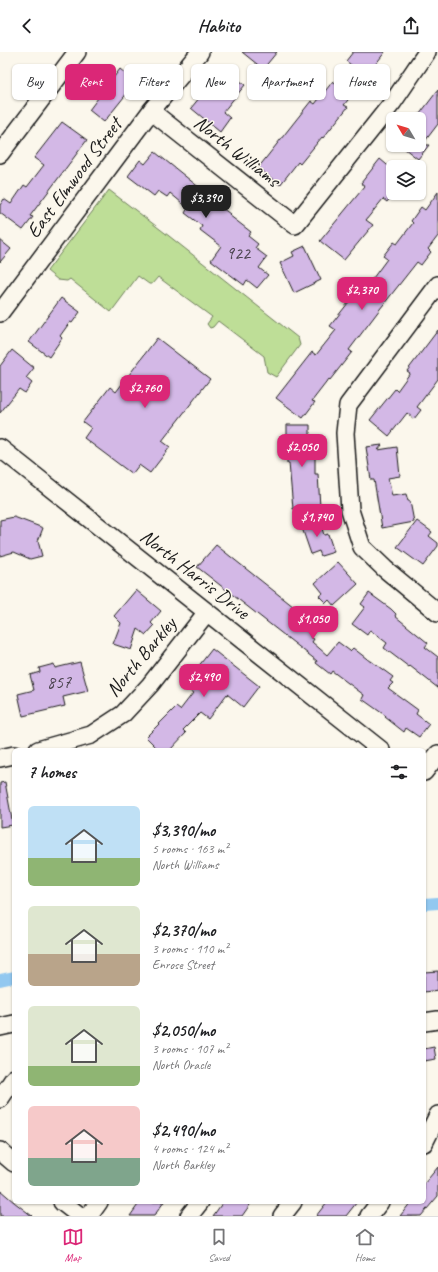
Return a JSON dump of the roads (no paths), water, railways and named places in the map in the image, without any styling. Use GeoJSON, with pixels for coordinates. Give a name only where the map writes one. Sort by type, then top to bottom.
{"type":"FeatureCollection","features":[{"type":"Feature","properties":{"kind":"street"},"geometry":{"type":"LineString","coordinates":[[0,154],[77,52]]}},
{"type":"Feature","properties":{"kind":"street","name":"East Elmwood Street"},"geometry":{"type":"LineString","coordinates":[[0,313],[151,111],[200,52]]}},
{"type":"Feature","properties":{"kind":"street","name":"North Williams"},"geometry":{"type":"LineString","coordinates":[[151,111],[295,226],[393,102],[427,52]]}},
{"type":"Feature","properties":{"kind":"street"},"geometry":{"type":"LineString","coordinates":[[438,285],[348,405],[345,433],[350,510],[362,547],[385,569],[438,613]]}},
{"type":"Feature","properties":{"kind":"street","name":"North Harris Drive"},"geometry":{"type":"LineString","coordinates":[[0,448],[378,748]]}},
{"type":"Feature","properties":{"kind":"street","name":"North Barkley"},"geometry":{"type":"LineString","coordinates":[[45,748],[91,735],[123,714],[150,685],[207,612]]}},
{"type":"Feature","properties":{"kind":"street"},"geometry":{"type":"LineString","coordinates":[[0,758],[12,755]]}},
{"type":"Feature","properties":{"kind":"street"},"geometry":{"type":"LineString","coordinates":[[426,769],[436,756]]}},
{"type":"Feature","properties":{"kind":"street"},"geometry":{"type":"LineString","coordinates":[[426,1022],[438,1020]]}},
{"type":"Feature","properties":{"kind":"street"},"geometry":{"type":"LineString","coordinates":[[0,1027],[12,1024]]}},
{"type":"Feature","properties":{"kind":"street"},"geometry":{"type":"LineString","coordinates":[[0,1098],[12,1081]]}},
{"type":"Feature","properties":{"kind":"street"},"geometry":{"type":"LineString","coordinates":[[426,1139],[438,1115]]}},
{"type":"Feature","properties":{"kind":"street"},"geometry":{"type":"LineString","coordinates":[[0,1151],[12,1161]]}},
{"type":"Feature","properties":{"kind":"street"},"geometry":{"type":"LineString","coordinates":[[65,1204],[80,1216]]}},
{"type":"Feature","properties":{"kind":"street"},"geometry":{"type":"LineString","coordinates":[[89,1216],[98,1204]]}},
{"type":"Feature","properties":{"kind":"street"},"geometry":{"type":"LineString","coordinates":[[189,1216],[198,1204]]}},
{"type":"Feature","properties":{"kind":"street"},"geometry":{"type":"LineString","coordinates":[[282,1216],[291,1204]]}},
{"type":"Feature","properties":{"kind":"street"},"geometry":{"type":"LineString","coordinates":[[370,1216],[379,1204]]}},
{"type":"Feature","properties":{"kind":"waterway"},"geometry":{"type":"LineString","coordinates":[[426,904],[438,903]]}},
{"type":"Feature","properties":{"kind":"waterway"},"geometry":{"type":"LineString","coordinates":[[0,980],[12,977]]}}]}
